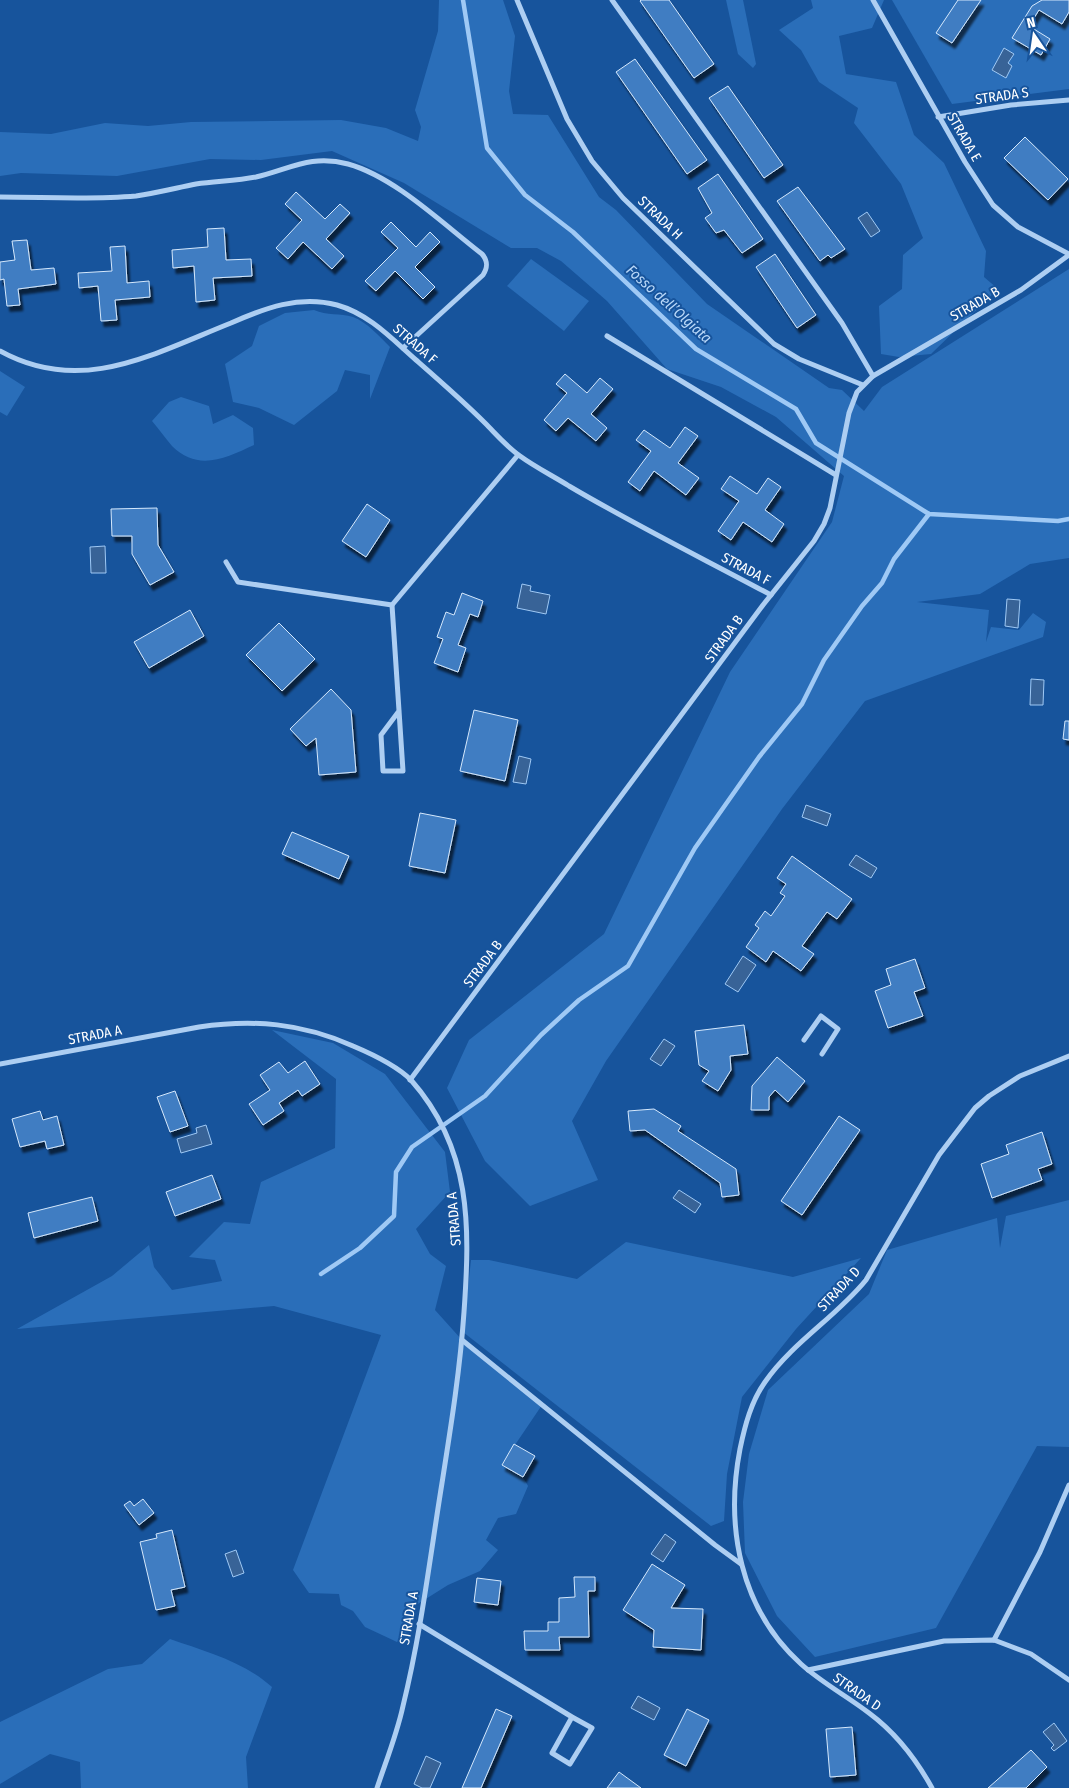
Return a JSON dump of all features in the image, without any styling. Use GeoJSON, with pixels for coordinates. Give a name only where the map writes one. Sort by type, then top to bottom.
{"type":"FeatureCollection","features":[{"type":"Feature","properties":{"kind":"street","name":"STRADA H"},"geometry":{"type":"LineString","coordinates":[[517,0],[572,130],[592,161],[623,198],[774,344],[794,357],[863,385]]}},
{"type":"Feature","properties":{"kind":"street"},"geometry":{"type":"LineString","coordinates":[[612,0],[842,323],[873,376]]}},
{"type":"Feature","properties":{"kind":"street","name":"STRADA E"},"geometry":{"type":"LineString","coordinates":[[873,0],[938,117],[983,191],[1001,214],[1018,228],[1069,255]]}},
{"type":"Feature","properties":{"kind":"street","name":"STRADA S"},"geometry":{"type":"LineString","coordinates":[[938,117],[1011,105],[1069,100]]}},
{"type":"Feature","properties":{"kind":"street"},"geometry":{"type":"LineString","coordinates":[[0,197],[105,198],[138,195],[254,177],[294,164],[316,160],[330,161],[360,168],[389,183],[482,254],[487,261],[483,274],[402,348]]}},
{"type":"Feature","properties":{"kind":"street","name":"STRADA B"},"geometry":{"type":"LineString","coordinates":[[410,1080],[771,595],[814,541],[824,524],[830,508],[851,406],[863,385],[873,376],[1021,290],[1069,255]]}},
{"type":"Feature","properties":{"kind":"street","name":"STRADA F"},"geometry":{"type":"LineString","coordinates":[[0,351],[23,363],[45,369],[73,372],[92,371],[153,353],[262,309],[286,303],[330,304],[359,314],[402,348],[463,401],[518,455],[598,503],[771,595]]}},
{"type":"Feature","properties":{"kind":"street"},"geometry":{"type":"LineString","coordinates":[[607,336],[836,475]]}},
{"type":"Feature","properties":{"kind":"street"},"geometry":{"type":"LineString","coordinates":[[399,711],[382,735],[384,771],[403,771],[392,605],[518,455]]}},
{"type":"Feature","properties":{"kind":"street"},"geometry":{"type":"LineString","coordinates":[[226,562],[238,582],[392,605]]}},
{"type":"Feature","properties":{"kind":"street"},"geometry":{"type":"LineString","coordinates":[[804,1040],[821,1016],[838,1029],[822,1054]]}},
{"type":"Feature","properties":{"kind":"street","name":"STRADA A"},"geometry":{"type":"LineString","coordinates":[[0,1064],[176,1030],[253,1022],[295,1026],[332,1037],[373,1055],[410,1080],[438,1121],[460,1175],[468,1222],[467,1268],[459,1375],[419,1624],[403,1706],[377,1788]]}},
{"type":"Feature","properties":{"kind":"street","name":"STRADA D"},"geometry":{"type":"LineString","coordinates":[[932,1788],[913,1756],[885,1727],[808,1670],[778,1640],[767,1624],[742,1564],[734,1524],[737,1467],[749,1413],[765,1382],[807,1336],[849,1300],[866,1280],[939,1155],[975,1108],[989,1096],[1020,1076],[1069,1056]]}},
{"type":"Feature","properties":{"kind":"street"},"geometry":{"type":"LineString","coordinates":[[462,1340],[708,1540],[742,1564]]}},
{"type":"Feature","properties":{"kind":"street"},"geometry":{"type":"LineString","coordinates":[[994,1640],[1040,1552],[1069,1485]]}},
{"type":"Feature","properties":{"kind":"street"},"geometry":{"type":"LineString","coordinates":[[419,1624],[592,1728],[570,1764],[552,1754],[572,1716]]}},
{"type":"Feature","properties":{"kind":"street"},"geometry":{"type":"LineString","coordinates":[[808,1670],[944,1642],[994,1640],[1031,1654],[1069,1680]]}},
{"type":"Feature","properties":{"kind":"shaded area"},"geometry":{"type":"Polygon","coordinates":[[[439,0],[503,0],[515,36],[509,91],[513,114],[548,115],[599,197],[616,210],[707,304],[829,388],[842,390],[864,411],[882,387],[1069,269],[1069,558],[1030,564],[980,594],[917,602],[989,610],[986,642],[991,627],[1019,630],[1033,613],[1046,622],[1043,637],[865,701],[782,809],[606,1061],[572,1121],[598,1180],[530,1206],[485,1161],[447,1088],[469,1040],[604,934],[730,672],[832,522],[844,476],[776,417],[721,387],[667,369],[607,301],[561,261],[537,248],[511,248],[404,183],[332,151],[261,160],[210,159],[117,176],[21,173],[0,176],[0,132],[51,134],[105,123],[148,126],[191,122],[341,120],[386,128],[418,141],[421,127],[415,110],[438,31],[439,0]]]}},
{"type":"Feature","properties":{"kind":"shaded area"},"geometry":{"type":"Polygon","coordinates":[[[726,0],[743,0],[756,64],[753,68],[738,54],[726,0]]]}},
{"type":"Feature","properties":{"kind":"shaded area"},"geometry":{"type":"Polygon","coordinates":[[[811,0],[884,0],[872,28],[839,36],[846,74],[896,82],[914,135],[944,163],[986,251],[984,277],[998,289],[931,354],[899,357],[881,354],[879,306],[902,289],[903,255],[923,238],[901,184],[854,123],[858,108],[819,82],[801,50],[779,30],[813,8],[811,0]]]}},
{"type":"Feature","properties":{"kind":"shaded area"},"geometry":{"type":"Polygon","coordinates":[[[892,0],[1069,0],[1069,89],[952,104],[892,0]]]}},
{"type":"Feature","properties":{"kind":"shaded area"},"geometry":{"type":"Polygon","coordinates":[[[1004,48],[1014,54],[1008,63],[1012,66],[1006,78],[992,70],[1004,48]]]}},
{"type":"Feature","properties":{"kind":"shaded area"},"geometry":{"type":"Polygon","coordinates":[[[867,212],[880,231],[871,237],[858,218],[867,212]]]}},
{"type":"Feature","properties":{"kind":"shaded area"},"geometry":{"type":"Polygon","coordinates":[[[531,259],[589,301],[564,331],[507,286],[531,259]]]}},
{"type":"Feature","properties":{"kind":"shaded area"},"geometry":{"type":"Polygon","coordinates":[[[314,310],[358,319],[373,330],[390,347],[370,399],[370,375],[345,370],[337,391],[294,425],[259,408],[233,402],[225,364],[252,346],[259,326],[285,313],[314,310]]]}},
{"type":"Feature","properties":{"kind":"shaded area"},"geometry":{"type":"Polygon","coordinates":[[[0,371],[25,387],[7,416],[0,412],[0,371]]]}},
{"type":"Feature","properties":{"kind":"shaded area"},"geometry":{"type":"Polygon","coordinates":[[[181,397],[209,406],[213,424],[233,415],[253,428],[254,445],[223,458],[212,460],[192,459],[182,454],[172,446],[152,421],[169,402],[181,397]]]}},
{"type":"Feature","properties":{"kind":"shaded area"},"geometry":{"type":"Polygon","coordinates":[[[105,546],[106,573],[91,573],[90,547],[105,546]]]}},
{"type":"Feature","properties":{"kind":"shaded area"},"geometry":{"type":"Polygon","coordinates":[[[522,584],[531,586],[530,591],[550,595],[546,614],[517,608],[522,584]]]}},
{"type":"Feature","properties":{"kind":"shaded area"},"geometry":{"type":"Polygon","coordinates":[[[1007,599],[1020,600],[1018,628],[1005,626],[1007,599]]]}},
{"type":"Feature","properties":{"kind":"shaded area"},"geometry":{"type":"Polygon","coordinates":[[[1031,679],[1044,680],[1043,705],[1030,705],[1031,679]]]}},
{"type":"Feature","properties":{"kind":"shaded area"},"geometry":{"type":"Polygon","coordinates":[[[519,756],[531,759],[526,784],[513,782],[519,756]]]}},
{"type":"Feature","properties":{"kind":"shaded area"},"geometry":{"type":"Polygon","coordinates":[[[806,805],[831,814],[827,826],[802,817],[806,805]]]}},
{"type":"Feature","properties":{"kind":"shaded area"},"geometry":{"type":"Polygon","coordinates":[[[856,855],[877,868],[871,878],[849,865],[856,855]]]}},
{"type":"Feature","properties":{"kind":"shaded area"},"geometry":{"type":"Polygon","coordinates":[[[743,956],[756,965],[738,992],[725,984],[743,956]]]}},
{"type":"Feature","properties":{"kind":"shaded area"},"geometry":{"type":"Polygon","coordinates":[[[272,1030],[333,1043],[385,1074],[445,1152],[450,1192],[416,1229],[430,1254],[446,1266],[435,1310],[462,1340],[542,1405],[502,1464],[523,1477],[528,1486],[516,1514],[498,1518],[486,1540],[498,1550],[480,1571],[448,1585],[413,1607],[407,1632],[397,1642],[365,1627],[353,1611],[341,1605],[339,1594],[309,1593],[293,1570],[381,1335],[274,1306],[17,1329],[112,1276],[149,1245],[154,1267],[172,1290],[222,1281],[215,1260],[189,1257],[224,1222],[250,1224],[261,1182],[335,1148],[336,1079],[272,1030]]]}},
{"type":"Feature","properties":{"kind":"shaded area"},"geometry":{"type":"Polygon","coordinates":[[[664,1039],[675,1046],[661,1066],[650,1059],[664,1039]]]}},
{"type":"Feature","properties":{"kind":"shaded area"},"geometry":{"type":"Polygon","coordinates":[[[206,1125],[212,1144],[181,1153],[177,1139],[197,1133],[196,1128],[206,1125]]]}},
{"type":"Feature","properties":{"kind":"shaded area"},"geometry":{"type":"Polygon","coordinates":[[[679,1190],[701,1204],[695,1213],[673,1198],[679,1190]]]}},
{"type":"Feature","properties":{"kind":"shaded area"},"geometry":{"type":"Polygon","coordinates":[[[1069,1200],[1069,1447],[1037,1446],[936,1628],[815,1657],[777,1616],[745,1553],[743,1502],[749,1454],[768,1390],[869,1294],[887,1250],[997,1218],[1000,1248],[1006,1216],[1069,1200]]]}},
{"type":"Feature","properties":{"kind":"shaded area"},"geometry":{"type":"Polygon","coordinates":[[[626,1242],[793,1277],[861,1258],[796,1329],[742,1397],[727,1474],[724,1521],[711,1526],[463,1332],[471,1260],[489,1260],[577,1279],[626,1242]]]}},
{"type":"Feature","properties":{"kind":"shaded area"},"geometry":{"type":"Polygon","coordinates":[[[665,1534],[676,1542],[663,1562],[651,1554],[665,1534]]]}},
{"type":"Feature","properties":{"kind":"shaded area"},"geometry":{"type":"Polygon","coordinates":[[[236,1550],[244,1573],[233,1577],[225,1554],[236,1550]]]}},
{"type":"Feature","properties":{"kind":"shaded area"},"geometry":{"type":"Polygon","coordinates":[[[170,1639],[237,1664],[272,1687],[246,1757],[248,1788],[81,1788],[80,1762],[50,1754],[0,1784],[0,1722],[108,1669],[142,1664],[170,1639]]]}},
{"type":"Feature","properties":{"kind":"shaded area"},"geometry":{"type":"Polygon","coordinates":[[[638,1696],[660,1708],[654,1720],[631,1708],[638,1696]]]}},
{"type":"Feature","properties":{"kind":"shaded area"},"geometry":{"type":"Polygon","coordinates":[[[1054,1723],[1067,1741],[1054,1751],[1051,1748],[1054,1745],[1043,1732],[1054,1723]]]}},
{"type":"Feature","properties":{"kind":"shaded area"},"geometry":{"type":"Polygon","coordinates":[[[426,1756],[441,1763],[430,1788],[422,1788],[414,1784],[426,1756]]]}},
{"type":"Feature","properties":{"kind":"building"},"geometry":{"type":"Polygon","coordinates":[[[641,0],[669,0],[714,64],[694,78],[641,0]]]}},
{"type":"Feature","properties":{"kind":"building"},"geometry":{"type":"Polygon","coordinates":[[[958,0],[981,0],[952,43],[936,33],[958,0]]]}},
{"type":"Feature","properties":{"kind":"building"},"geometry":{"type":"Polygon","coordinates":[[[1042,0],[1069,0],[1069,12],[1062,24],[1039,10],[1029,26],[1050,39],[1041,55],[1012,38],[1032,6],[1042,0]]]}},
{"type":"Feature","properties":{"kind":"building"},"geometry":{"type":"Polygon","coordinates":[[[635,59],[707,160],[687,174],[616,72],[635,59]]]}},
{"type":"Feature","properties":{"kind":"building"},"geometry":{"type":"Polygon","coordinates":[[[728,86],[783,165],[764,178],[709,98],[728,86]]]}},
{"type":"Feature","properties":{"kind":"building"},"geometry":{"type":"Polygon","coordinates":[[[1025,137],[1068,179],[1048,200],[1004,158],[1025,137]]]}},
{"type":"Feature","properties":{"kind":"building"},"geometry":{"type":"Polygon","coordinates":[[[718,174],[763,239],[742,253],[724,230],[716,233],[705,218],[712,213],[698,188],[718,174]]]}},
{"type":"Feature","properties":{"kind":"building"},"geometry":{"type":"Polygon","coordinates":[[[798,187],[845,249],[831,258],[828,255],[820,261],[777,201],[798,187]]]}},
{"type":"Feature","properties":{"kind":"building"},"geometry":{"type":"Polygon","coordinates":[[[296,192],[325,219],[340,204],[350,213],[326,239],[344,256],[332,269],[303,242],[288,259],[276,248],[302,220],[285,204],[296,192]]]}},
{"type":"Feature","properties":{"kind":"building"},"geometry":{"type":"Polygon","coordinates":[[[391,222],[416,247],[430,232],[440,242],[415,267],[435,287],[423,299],[395,271],[376,291],[365,281],[398,248],[381,232],[391,222]]]}},
{"type":"Feature","properties":{"kind":"building"},"geometry":{"type":"Polygon","coordinates":[[[224,228],[226,260],[251,259],[252,276],[213,278],[215,300],[196,302],[194,266],[173,268],[172,250],[208,247],[207,229],[224,228]]]}},
{"type":"Feature","properties":{"kind":"building"},"geometry":{"type":"Polygon","coordinates":[[[27,240],[31,270],[54,268],[56,284],[18,289],[20,305],[7,306],[4,279],[0,280],[0,262],[15,260],[12,241],[27,240]]]}},
{"type":"Feature","properties":{"kind":"building"},"geometry":{"type":"Polygon","coordinates":[[[125,246],[127,283],[149,281],[150,297],[115,300],[117,320],[101,321],[98,286],[79,288],[78,273],[112,271],[110,247],[125,246]]]}},
{"type":"Feature","properties":{"kind":"building"},"geometry":{"type":"Polygon","coordinates":[[[775,254],[816,315],[797,328],[756,267],[775,254]]]}},
{"type":"Feature","properties":{"kind":"building"},"geometry":{"type":"Polygon","coordinates":[[[565,374],[587,393],[600,378],[613,389],[591,414],[607,428],[596,441],[568,418],[556,431],[544,420],[567,393],[556,384],[565,374]]]}},
{"type":"Feature","properties":{"kind":"building"},"geometry":{"type":"Polygon","coordinates":[[[685,427],[698,436],[678,463],[699,478],[686,495],[654,471],[640,491],[628,482],[651,451],[636,440],[644,430],[670,448],[685,427]]]}},
{"type":"Feature","properties":{"kind":"building"},"geometry":{"type":"Polygon","coordinates":[[[730,476],[757,494],[768,478],[781,487],[765,510],[784,524],[772,542],[743,522],[731,540],[718,531],[739,501],[721,489],[730,476]]]}},
{"type":"Feature","properties":{"kind":"building"},"geometry":{"type":"Polygon","coordinates":[[[367,504],[390,520],[366,557],[342,541],[367,504]]]}},
{"type":"Feature","properties":{"kind":"building"},"geometry":{"type":"Polygon","coordinates":[[[157,508],[158,545],[174,572],[150,585],[132,554],[132,536],[112,536],[111,509],[157,508]]]}},
{"type":"Feature","properties":{"kind":"building"},"geometry":{"type":"Polygon","coordinates":[[[462,593],[483,601],[478,617],[470,614],[458,645],[466,648],[458,672],[434,663],[443,639],[437,637],[446,612],[454,615],[462,593]]]}},
{"type":"Feature","properties":{"kind":"building"},"geometry":{"type":"Polygon","coordinates":[[[190,610],[204,636],[149,668],[134,642],[190,610]]]}},
{"type":"Feature","properties":{"kind":"building"},"geometry":{"type":"Polygon","coordinates":[[[279,623],[315,659],[282,691],[246,655],[279,623]]]}},
{"type":"Feature","properties":{"kind":"building"},"geometry":{"type":"Polygon","coordinates":[[[331,689],[351,710],[356,772],[319,775],[316,738],[306,746],[290,729],[331,689]]]}},
{"type":"Feature","properties":{"kind":"building"},"geometry":{"type":"Polygon","coordinates":[[[474,710],[518,720],[505,781],[460,771],[474,710]]]}},
{"type":"Feature","properties":{"kind":"building"},"geometry":{"type":"Polygon","coordinates":[[[1065,721],[1069,721],[1069,740],[1063,739],[1065,721]]]}},
{"type":"Feature","properties":{"kind":"building"},"geometry":{"type":"Polygon","coordinates":[[[420,813],[456,820],[445,873],[409,866],[420,813]]]}},
{"type":"Feature","properties":{"kind":"building"},"geometry":{"type":"Polygon","coordinates":[[[292,832],[349,856],[339,879],[282,854],[292,832]]]}},
{"type":"Feature","properties":{"kind":"building"},"geometry":{"type":"Polygon","coordinates":[[[792,856],[852,899],[837,919],[827,912],[802,946],[814,954],[801,971],[773,951],[766,962],[746,947],[759,928],[755,925],[765,911],[771,916],[785,896],[780,893],[786,884],[777,878],[792,856]]]}},
{"type":"Feature","properties":{"kind":"building"},"geometry":{"type":"Polygon","coordinates":[[[915,959],[925,988],[914,992],[923,1016],[888,1028],[875,991],[891,985],[886,969],[915,959]]]}},
{"type":"Feature","properties":{"kind":"building"},"geometry":{"type":"Polygon","coordinates":[[[744,1025],[748,1054],[730,1056],[731,1070],[718,1091],[702,1081],[709,1071],[699,1065],[695,1031],[744,1025]]]}},
{"type":"Feature","properties":{"kind":"building"},"geometry":{"type":"Polygon","coordinates":[[[777,1057],[805,1081],[788,1102],[775,1090],[769,1097],[769,1110],[751,1110],[752,1086],[777,1057]]]}},
{"type":"Feature","properties":{"kind":"building"},"geometry":{"type":"Polygon","coordinates":[[[305,1061],[320,1084],[302,1096],[298,1090],[279,1103],[284,1111],[263,1125],[249,1104],[270,1090],[260,1075],[279,1062],[288,1073],[305,1061]]]}},
{"type":"Feature","properties":{"kind":"building"},"geometry":{"type":"Polygon","coordinates":[[[175,1091],[188,1126],[170,1132],[157,1097],[175,1091]]]}},
{"type":"Feature","properties":{"kind":"building"},"geometry":{"type":"Polygon","coordinates":[[[654,1109],[681,1126],[678,1131],[736,1169],[739,1195],[722,1197],[720,1183],[645,1130],[630,1131],[628,1111],[654,1109]]]}},
{"type":"Feature","properties":{"kind":"building"},"geometry":{"type":"Polygon","coordinates":[[[40,1111],[43,1120],[57,1116],[64,1145],[47,1149],[45,1141],[20,1147],[12,1119],[40,1111]]]}},
{"type":"Feature","properties":{"kind":"building"},"geometry":{"type":"Polygon","coordinates":[[[839,1116],[860,1130],[802,1215],[781,1201],[839,1116]]]}},
{"type":"Feature","properties":{"kind":"building"},"geometry":{"type":"Polygon","coordinates":[[[1042,1132],[1052,1164],[1038,1169],[1042,1180],[992,1198],[981,1164],[1009,1154],[1006,1145],[1042,1132]]]}},
{"type":"Feature","properties":{"kind":"building"},"geometry":{"type":"Polygon","coordinates":[[[212,1175],[221,1199],[175,1216],[166,1192],[212,1175]]]}},
{"type":"Feature","properties":{"kind":"building"},"geometry":{"type":"Polygon","coordinates":[[[92,1197],[98,1221],[34,1238],[28,1213],[92,1197]]]}},
{"type":"Feature","properties":{"kind":"building"},"geometry":{"type":"Polygon","coordinates":[[[514,1444],[535,1456],[523,1477],[502,1465],[514,1444]]]}},
{"type":"Feature","properties":{"kind":"building"},"geometry":{"type":"Polygon","coordinates":[[[143,1499],[154,1513],[139,1525],[124,1505],[130,1501],[134,1506],[143,1499]]]}},
{"type":"Feature","properties":{"kind":"building"},"geometry":{"type":"Polygon","coordinates":[[[172,1530],[185,1587],[171,1590],[175,1606],[156,1610],[140,1542],[157,1538],[156,1534],[172,1530]]]}},
{"type":"Feature","properties":{"kind":"building"},"geometry":{"type":"Polygon","coordinates":[[[652,1564],[685,1585],[671,1608],[703,1609],[701,1650],[653,1647],[654,1630],[623,1610],[652,1564]]]}},
{"type":"Feature","properties":{"kind":"building"},"geometry":{"type":"Polygon","coordinates":[[[574,1577],[595,1577],[595,1591],[588,1591],[589,1637],[559,1637],[560,1650],[525,1650],[524,1631],[548,1631],[548,1622],[559,1622],[559,1598],[575,1597],[574,1577]]]}},
{"type":"Feature","properties":{"kind":"building"},"geometry":{"type":"Polygon","coordinates":[[[477,1578],[501,1581],[498,1605],[474,1602],[477,1578]]]}},
{"type":"Feature","properties":{"kind":"building"},"geometry":{"type":"Polygon","coordinates":[[[496,1709],[512,1716],[481,1788],[462,1788],[496,1709]]]}},
{"type":"Feature","properties":{"kind":"building"},"geometry":{"type":"Polygon","coordinates":[[[687,1709],[709,1720],[686,1766],[664,1755],[687,1709]]]}},
{"type":"Feature","properties":{"kind":"building"},"geometry":{"type":"Polygon","coordinates":[[[852,1727],[856,1775],[830,1777],[826,1729],[852,1727]]]}},
{"type":"Feature","properties":{"kind":"building"},"geometry":{"type":"Polygon","coordinates":[[[1031,1750],[1047,1767],[1026,1788],[988,1788],[1031,1750]]]}},
{"type":"Feature","properties":{"kind":"building"},"geometry":{"type":"Polygon","coordinates":[[[619,1772],[641,1788],[607,1788],[619,1772]]]}},
{"type":"Feature","properties":{"kind":"waterway","name":"Fosso dell’Olgiata"},"geometry":{"type":"LineString","coordinates":[[463,0],[487,148],[525,195],[573,232],[696,349],[796,409],[816,443],[929,514],[1058,521],[1069,519]]}},
{"type":"Feature","properties":{"kind":"waterway"},"geometry":{"type":"LineString","coordinates":[[321,1274],[360,1248],[394,1216],[396,1172],[412,1147],[485,1096],[541,1035],[579,1000],[628,966],[695,848],[759,757],[802,704],[824,660],[862,606],[882,583],[894,559],[929,514]]}}]}
